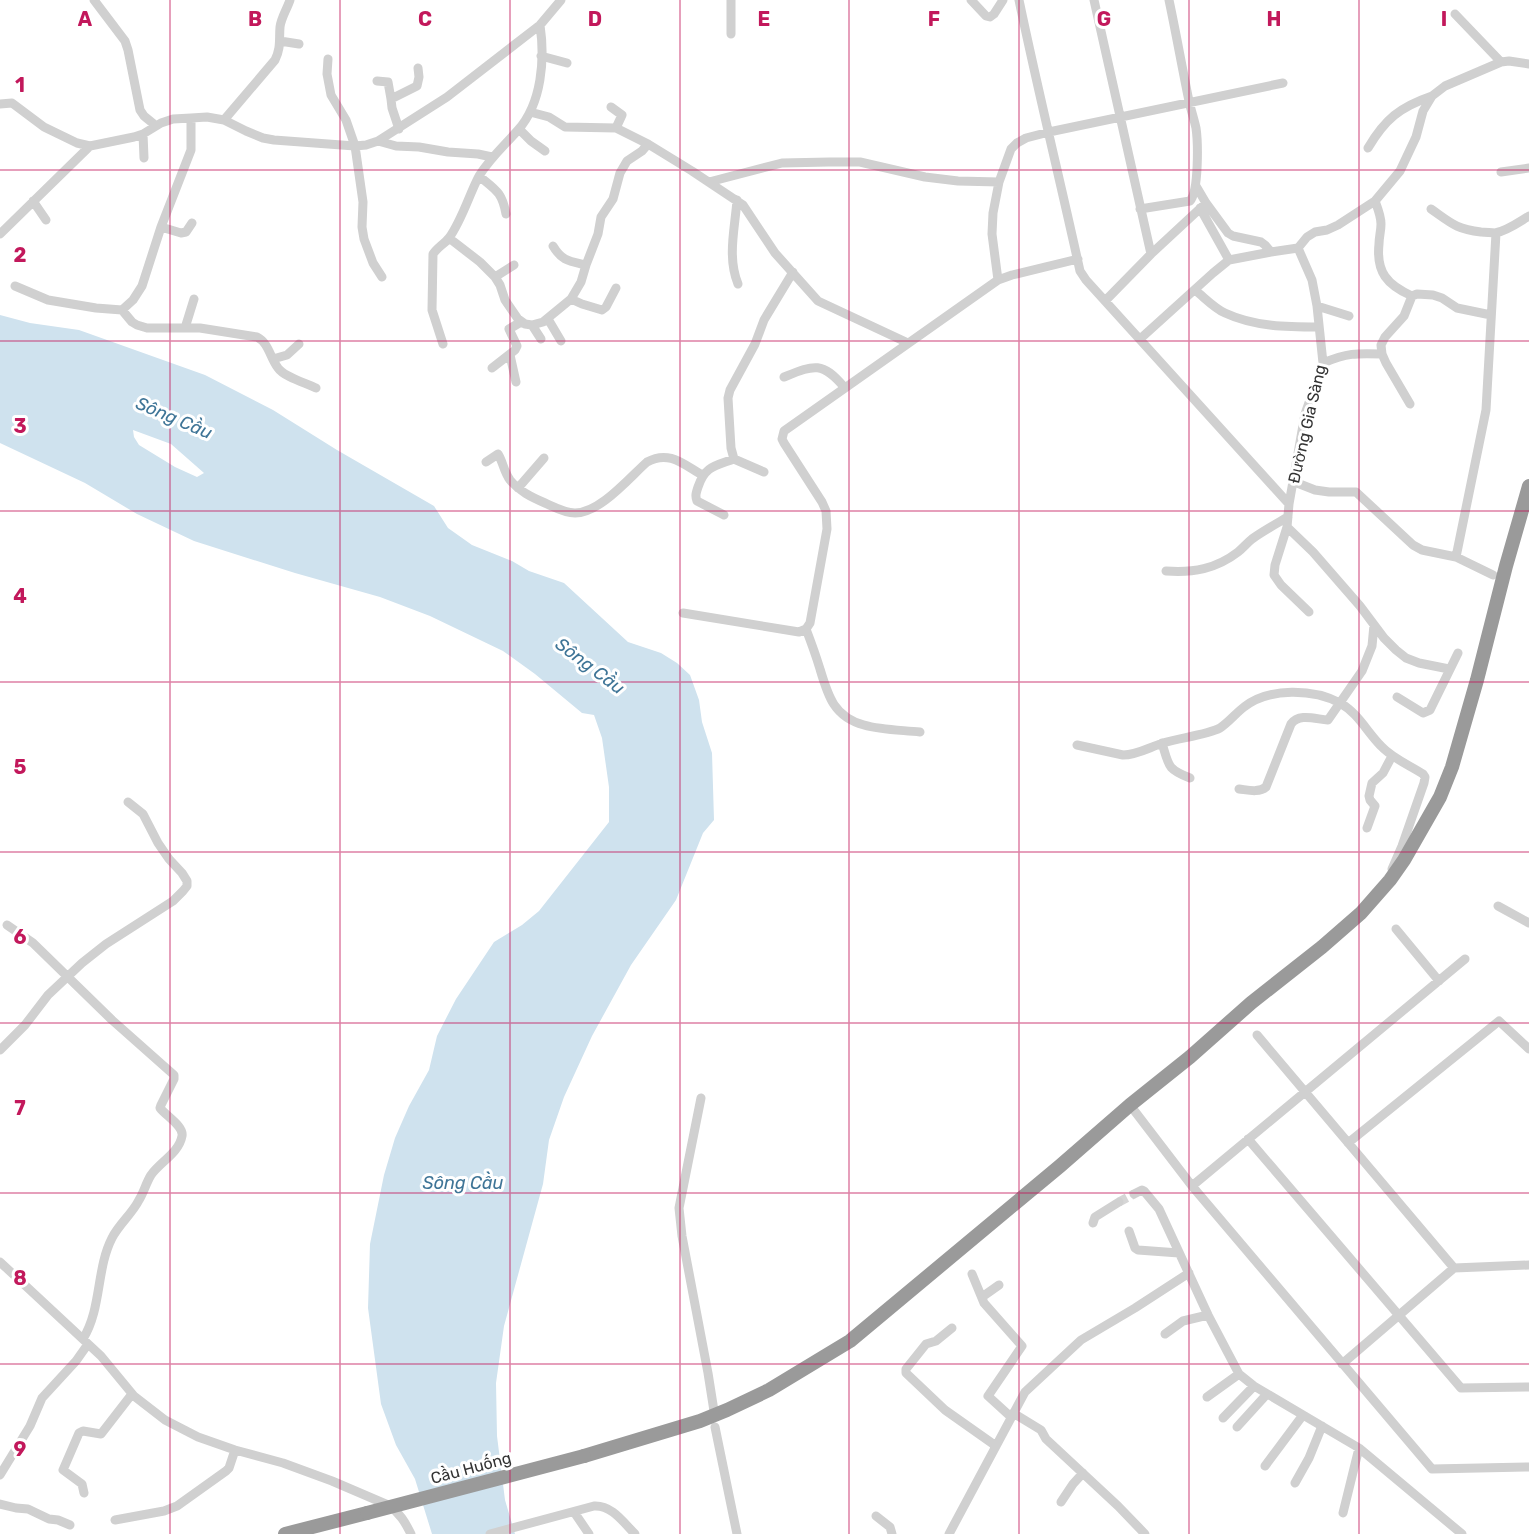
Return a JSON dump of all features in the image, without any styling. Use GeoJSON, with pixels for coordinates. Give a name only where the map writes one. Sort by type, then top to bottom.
{"type":"FeatureCollection","features":[{"type":"Feature","properties":{"kind":"highway"},"geometry":{"type":"LineString","coordinates":[[1132,1108],[1251,1003],[1361,913],[1404,860],[1440,797],[1452,767],[1529,486]]}},
{"type":"Feature","properties":{"kind":"highway"},"geometry":{"type":"LineString","coordinates":[[1132,1108],[1197,1062],[1345,936],[1382,900],[1431,830],[1457,775],[1484,687],[1515,562],[1529,516]]}},
{"type":"Feature","properties":{"kind":"highway","name":"Cầu Huống"},"geometry":{"type":"LineString","coordinates":[[369,1516],[585,1459],[700,1421],[769,1390],[850,1341],[1132,1108]]}},
{"type":"Feature","properties":{"kind":"highway"},"geometry":{"type":"LineString","coordinates":[[285,1534],[369,1516]]}},
{"type":"Feature","properties":{"kind":"highway"},"geometry":{"type":"LineString","coordinates":[[312,1534],[369,1516]]}},
{"type":"Feature","properties":{"kind":"street"},"geometry":{"type":"LineString","coordinates":[[94,0],[125,41],[140,110],[155,125]]}},
{"type":"Feature","properties":{"kind":"street"},"geometry":{"type":"LineString","coordinates":[[224,120],[275,60],[279,52],[280,27],[290,0]]}},
{"type":"Feature","properties":{"kind":"street"},"geometry":{"type":"LineString","coordinates":[[0,104],[12,103],[44,128],[77,143],[90,146],[134,137],[143,134],[155,125],[173,119],[207,117],[224,120],[263,138],[274,140],[366,145],[399,129],[447,97],[540,24],[561,0]]}},
{"type":"Feature","properties":{"kind":"street"},"geometry":{"type":"LineString","coordinates":[[730,34],[731,0]]}},
{"type":"Feature","properties":{"kind":"street"},"geometry":{"type":"LineString","coordinates":[[971,0],[986,16],[990,17],[1003,0]]}},
{"type":"Feature","properties":{"kind":"street"},"geometry":{"type":"LineString","coordinates":[[1019,0],[1080,271],[1289,504]]}},
{"type":"Feature","properties":{"kind":"street"},"geometry":{"type":"LineString","coordinates":[[1094,0],[1151,254]]}},
{"type":"Feature","properties":{"kind":"street"},"geometry":{"type":"LineString","coordinates":[[1140,209],[1190,201],[1194,197],[1196,186],[1196,125],[1169,0]]}},
{"type":"Feature","properties":{"kind":"street"},"geometry":{"type":"LineString","coordinates":[[1455,14],[1502,62]]}},
{"type":"Feature","properties":{"kind":"street"},"geometry":{"type":"LineString","coordinates":[[443,344],[432,310],[433,254],[449,238],[479,176],[492,157],[519,129],[530,112],[541,72],[540,24]]}},
{"type":"Feature","properties":{"kind":"street"},"geometry":{"type":"LineString","coordinates":[[280,41],[299,44]]}},
{"type":"Feature","properties":{"kind":"street"},"geometry":{"type":"LineString","coordinates":[[541,56],[567,63]]}},
{"type":"Feature","properties":{"kind":"street"},"geometry":{"type":"LineString","coordinates":[[328,59],[328,87],[346,120],[355,146],[363,202],[364,239],[373,263],[382,277]]}},
{"type":"Feature","properties":{"kind":"street"},"geometry":{"type":"LineString","coordinates":[[1368,148],[1377,133],[1404,107],[1432,96],[1445,86],[1502,62],[1509,61],[1528,66]]}},
{"type":"Feature","properties":{"kind":"street"},"geometry":{"type":"LineString","coordinates":[[391,99],[417,86],[418,68]]}},
{"type":"Feature","properties":{"kind":"street"},"geometry":{"type":"LineString","coordinates":[[377,81],[388,82],[392,108],[399,129]]}},
{"type":"Feature","properties":{"kind":"street"},"geometry":{"type":"LineString","coordinates":[[998,280],[992,234],[993,213],[999,183],[1011,149],[1017,143],[1026,138],[1050,132],[1284,83]]}},
{"type":"Feature","properties":{"kind":"street"},"geometry":{"type":"LineString","coordinates":[[1140,339],[1230,260],[1298,248],[1307,237],[1315,232],[1338,225],[1375,201],[1400,171],[1416,137],[1423,111],[1432,96]]}},
{"type":"Feature","properties":{"kind":"street"},"geometry":{"type":"LineString","coordinates":[[611,107],[622,115],[616,128]]}},
{"type":"Feature","properties":{"kind":"street"},"geometry":{"type":"LineString","coordinates":[[530,112],[549,117],[565,127],[616,128],[648,144],[737,200],[747,210],[775,253],[818,301],[908,343]]}},
{"type":"Feature","properties":{"kind":"street"},"geometry":{"type":"LineString","coordinates":[[122,310],[133,300],[142,286],[161,227],[191,150],[191,118]]}},
{"type":"Feature","properties":{"kind":"street"},"geometry":{"type":"LineString","coordinates":[[519,129],[545,151]]}},
{"type":"Feature","properties":{"kind":"street"},"geometry":{"type":"LineString","coordinates":[[143,134],[144,158]]}},
{"type":"Feature","properties":{"kind":"street"},"geometry":{"type":"LineString","coordinates":[[378,141],[396,146],[425,147],[492,157]]}},
{"type":"Feature","properties":{"kind":"street"},"geometry":{"type":"LineString","coordinates":[[449,238],[495,277],[505,300],[521,322],[532,325],[543,322],[571,299],[581,282],[598,234],[601,217],[613,199],[620,173],[627,161],[642,152],[648,144]]}},
{"type":"Feature","properties":{"kind":"street"},"geometry":{"type":"LineString","coordinates":[[0,234],[90,146]]}},
{"type":"Feature","properties":{"kind":"street"},"geometry":{"type":"LineString","coordinates":[[709,182],[782,163],[860,162],[925,177],[999,183]]}},
{"type":"Feature","properties":{"kind":"street"},"geometry":{"type":"LineString","coordinates":[[1501,172],[1529,168]]}},
{"type":"Feature","properties":{"kind":"street"},"geometry":{"type":"LineString","coordinates":[[479,176],[500,194],[506,214]]}},
{"type":"Feature","properties":{"kind":"street"},"geometry":{"type":"LineString","coordinates":[[1196,186],[1230,260]]}},
{"type":"Feature","properties":{"kind":"street"},"geometry":{"type":"LineString","coordinates":[[737,200],[732,261],[733,272],[738,284]]}},
{"type":"Feature","properties":{"kind":"street"},"geometry":{"type":"LineString","coordinates":[[33,201],[46,220]]}},
{"type":"Feature","properties":{"kind":"street"},"geometry":{"type":"LineString","coordinates":[[1375,201],[1381,217],[1379,262],[1388,282],[1397,290],[1412,296],[1433,295],[1457,308],[1491,315]]}},
{"type":"Feature","properties":{"kind":"street"},"geometry":{"type":"LineString","coordinates":[[1203,205],[1228,233],[1265,244],[1271,252]]}},
{"type":"Feature","properties":{"kind":"street"},"geometry":{"type":"LineString","coordinates":[[1105,301],[1203,205]]}},
{"type":"Feature","properties":{"kind":"street"},"geometry":{"type":"LineString","coordinates":[[1431,209],[1464,230],[1496,233],[1512,227],[1529,216]]}},
{"type":"Feature","properties":{"kind":"street"},"geometry":{"type":"LineString","coordinates":[[161,227],[181,233],[186,232],[192,223]]}},
{"type":"Feature","properties":{"kind":"street"},"geometry":{"type":"LineString","coordinates":[[1456,556],[1486,410],[1496,233]]}},
{"type":"Feature","properties":{"kind":"street"},"geometry":{"type":"LineString","coordinates":[[1253,241],[1254,255]]}},
{"type":"Feature","properties":{"kind":"street"},"geometry":{"type":"LineString","coordinates":[[553,246],[565,260],[586,265]]}},
{"type":"Feature","properties":{"kind":"street","name":"Đường Gia Sàng"},"geometry":{"type":"LineString","coordinates":[[1298,248],[1312,280],[1323,363],[1305,414],[1292,481],[1287,522],[1274,575],[1309,612]]}},
{"type":"Feature","properties":{"kind":"street"},"geometry":{"type":"LineString","coordinates":[[682,613],[799,632],[806,629],[810,623],[814,606],[827,520],[822,502],[784,443],[783,434],[787,427],[998,280],[1078,259]]}},
{"type":"Feature","properties":{"kind":"street"},"geometry":{"type":"LineString","coordinates":[[495,277],[514,264]]}},
{"type":"Feature","properties":{"kind":"street"},"geometry":{"type":"LineString","coordinates":[[734,459],[731,448],[728,398],[730,390],[751,351],[764,320],[793,273]]}},
{"type":"Feature","properties":{"kind":"street"},"geometry":{"type":"LineString","coordinates":[[15,286],[48,300],[122,310],[136,325],[147,328],[209,329],[257,337],[263,342],[278,369],[316,388]]}},
{"type":"Feature","properties":{"kind":"street"},"geometry":{"type":"LineString","coordinates":[[571,299],[602,310],[616,288]]}},
{"type":"Feature","properties":{"kind":"street"},"geometry":{"type":"LineString","coordinates":[[1195,290],[1212,306],[1246,320],[1286,327],[1319,327]]}},
{"type":"Feature","properties":{"kind":"street"},"geometry":{"type":"LineString","coordinates":[[1410,404],[1382,354],[1382,345],[1385,336],[1404,316],[1412,296]]}},
{"type":"Feature","properties":{"kind":"street"},"geometry":{"type":"LineString","coordinates":[[185,328],[194,298]]}},
{"type":"Feature","properties":{"kind":"street"},"geometry":{"type":"LineString","coordinates":[[1317,306],[1348,316]]}},
{"type":"Feature","properties":{"kind":"street"},"geometry":{"type":"LineString","coordinates":[[548,319],[561,341]]}},
{"type":"Feature","properties":{"kind":"street"},"geometry":{"type":"LineString","coordinates":[[492,368],[515,350],[517,346],[508,329],[521,322]]}},
{"type":"Feature","properties":{"kind":"street"},"geometry":{"type":"LineString","coordinates":[[532,325],[542,339]]}},
{"type":"Feature","properties":{"kind":"street"},"geometry":{"type":"LineString","coordinates":[[273,359],[287,355],[299,344]]}},
{"type":"Feature","properties":{"kind":"street"},"geometry":{"type":"LineString","coordinates":[[1323,363],[1352,354],[1382,354]]}},
{"type":"Feature","properties":{"kind":"street"},"geometry":{"type":"LineString","coordinates":[[510,355],[516,382]]}},
{"type":"Feature","properties":{"kind":"street"},"geometry":{"type":"LineString","coordinates":[[784,377],[814,367],[831,373],[844,387]]}},
{"type":"Feature","properties":{"kind":"street"},"geometry":{"type":"LineString","coordinates":[[486,462],[496,455],[500,456],[508,477],[518,488],[564,512],[575,513],[584,512],[599,505],[653,458],[671,458],[680,461],[702,476]]}},
{"type":"Feature","properties":{"kind":"street"},"geometry":{"type":"LineString","coordinates":[[518,488],[544,458]]}},
{"type":"Feature","properties":{"kind":"street"},"geometry":{"type":"LineString","coordinates":[[724,515],[697,501],[695,497],[702,476],[714,466],[734,459],[764,472]]}},
{"type":"Feature","properties":{"kind":"street"},"geometry":{"type":"LineString","coordinates":[[1292,481],[1315,490],[1356,492],[1413,545],[1422,550],[1456,556],[1493,575]]}},
{"type":"Feature","properties":{"kind":"street"},"geometry":{"type":"LineString","coordinates":[[1166,571],[1184,573],[1203,570],[1222,562],[1266,529],[1287,522],[1360,606],[1384,638],[1406,658],[1449,669]]}},
{"type":"Feature","properties":{"kind":"street"},"geometry":{"type":"LineString","coordinates":[[1239,789],[1262,790],[1266,787],[1295,719],[1299,717],[1328,720],[1367,662],[1372,646],[1374,625]]}},
{"type":"Feature","properties":{"kind":"street"},"geometry":{"type":"LineString","coordinates":[[806,629],[825,688],[838,710],[846,717],[866,726],[920,732]]}},
{"type":"Feature","properties":{"kind":"street"},"geometry":{"type":"LineString","coordinates":[[1397,697],[1423,713],[1430,710],[1458,653]]}},
{"type":"Feature","properties":{"kind":"street"},"geometry":{"type":"LineString","coordinates":[[1077,745],[1131,755],[1162,743],[1217,730],[1227,724],[1245,706],[1262,697],[1279,693],[1299,691],[1340,703],[1361,721],[1381,747],[1425,777],[1392,869]]}},
{"type":"Feature","properties":{"kind":"street"},"geometry":{"type":"LineString","coordinates":[[1162,743],[1170,768],[1190,778]]}},
{"type":"Feature","properties":{"kind":"street"},"geometry":{"type":"LineString","coordinates":[[1366,828],[1375,806],[1369,796],[1372,783],[1383,773],[1392,756]]}},
{"type":"Feature","properties":{"kind":"street"},"geometry":{"type":"LineString","coordinates":[[0,1050],[25,1025],[66,976],[106,944],[173,901],[187,886],[187,881],[158,843],[143,814],[128,802]]}},
{"type":"Feature","properties":{"kind":"street"},"geometry":{"type":"LineString","coordinates":[[1498,906],[1529,923]]}},
{"type":"Feature","properties":{"kind":"street"},"geometry":{"type":"LineString","coordinates":[[0,1473],[30,1426],[42,1398],[76,1361],[86,1341],[100,1286],[101,1271],[111,1239],[140,1199],[152,1175],[176,1148],[183,1134],[181,1128],[160,1108],[174,1075],[112,1020],[33,943],[8,925]]}},
{"type":"Feature","properties":{"kind":"street"},"geometry":{"type":"LineString","coordinates":[[1396,929],[1439,981]]}},
{"type":"Feature","properties":{"kind":"street"},"geometry":{"type":"LineString","coordinates":[[1192,1186],[1464,959]]}},
{"type":"Feature","properties":{"kind":"street"},"geometry":{"type":"LineString","coordinates":[[1348,1143],[1499,1021],[1529,1048]]}},
{"type":"Feature","properties":{"kind":"street"},"geometry":{"type":"LineString","coordinates":[[1257,1035],[1454,1268]]}},
{"type":"Feature","properties":{"kind":"street"},"geometry":{"type":"LineString","coordinates":[[701,1098],[679,1208],[682,1236],[714,1411]]}},
{"type":"Feature","properties":{"kind":"street"},"geometry":{"type":"LineString","coordinates":[[1132,1108],[1192,1186],[1432,1469],[1529,1467]]}},
{"type":"Feature","properties":{"kind":"street"},"geometry":{"type":"LineString","coordinates":[[1248,1139],[1461,1388],[1529,1387]]}},
{"type":"Feature","properties":{"kind":"street"},"geometry":{"type":"LineString","coordinates":[[1134,1194],[1144,1191],[1157,1206],[1208,1315],[1239,1374],[1254,1386],[1359,1448],[1462,1534]]}},
{"type":"Feature","properties":{"kind":"street"},"geometry":{"type":"LineString","coordinates":[[1093,1223],[1095,1217],[1119,1202]]}},
{"type":"Feature","properties":{"kind":"street"},"geometry":{"type":"LineString","coordinates":[[1129,1231],[1138,1250],[1179,1253]]}},
{"type":"Feature","properties":{"kind":"street"},"geometry":{"type":"LineString","coordinates":[[0,1262],[86,1341],[132,1394],[165,1420],[198,1437],[283,1463],[388,1505],[403,1517],[411,1534]]}},
{"type":"Feature","properties":{"kind":"street"},"geometry":{"type":"LineString","coordinates":[[1342,1364],[1454,1268],[1529,1265]]}},
{"type":"Feature","properties":{"kind":"street"},"geometry":{"type":"LineString","coordinates":[[949,1534],[1025,1392],[1077,1343],[1189,1273]]}},
{"type":"Feature","properties":{"kind":"street"},"geometry":{"type":"LineString","coordinates":[[972,1274],[987,1307],[1022,1346],[988,1396],[1012,1415],[1041,1430],[1046,1439],[1145,1534]]}},
{"type":"Feature","properties":{"kind":"street"},"geometry":{"type":"LineString","coordinates":[[982,1297],[999,1285]]}},
{"type":"Feature","properties":{"kind":"street"},"geometry":{"type":"LineString","coordinates":[[1166,1334],[1183,1321],[1208,1315]]}},
{"type":"Feature","properties":{"kind":"street"},"geometry":{"type":"LineString","coordinates":[[952,1328],[934,1342],[926,1344],[906,1369],[906,1373],[945,1410],[996,1446]]}},
{"type":"Feature","properties":{"kind":"street"},"geometry":{"type":"LineString","coordinates":[[1207,1397],[1239,1374]]}},
{"type":"Feature","properties":{"kind":"street"},"geometry":{"type":"LineString","coordinates":[[1223,1418],[1254,1386]]}},
{"type":"Feature","properties":{"kind":"street"},"geometry":{"type":"LineString","coordinates":[[84,1493],[82,1485],[63,1470],[79,1434],[83,1431],[101,1434],[132,1394]]}},
{"type":"Feature","properties":{"kind":"street"},"geometry":{"type":"LineString","coordinates":[[1237,1427],[1267,1394]]}},
{"type":"Feature","properties":{"kind":"street"},"geometry":{"type":"LineString","coordinates":[[1265,1466],[1304,1415]]}},
{"type":"Feature","properties":{"kind":"street"},"geometry":{"type":"LineString","coordinates":[[1295,1483],[1309,1458],[1322,1426]]}},
{"type":"Feature","properties":{"kind":"street"},"geometry":{"type":"LineString","coordinates":[[715,1427],[737,1534]]}},
{"type":"Feature","properties":{"kind":"street"},"geometry":{"type":"LineString","coordinates":[[1343,1513],[1359,1448]]}},
{"type":"Feature","properties":{"kind":"street"},"geometry":{"type":"LineString","coordinates":[[115,1520],[164,1511],[177,1506],[226,1471],[235,1450]]}},
{"type":"Feature","properties":{"kind":"street"},"geometry":{"type":"LineString","coordinates":[[1061,1502],[1083,1473]]}},
{"type":"Feature","properties":{"kind":"street"},"geometry":{"type":"LineString","coordinates":[[0,1504],[28,1509],[49,1519],[70,1525]]}},
{"type":"Feature","properties":{"kind":"street"},"geometry":{"type":"LineString","coordinates":[[490,1534],[601,1506],[617,1515],[635,1534]]}},
{"type":"Feature","properties":{"kind":"street"},"geometry":{"type":"LineString","coordinates":[[574,1512],[589,1534]]}},
{"type":"Feature","properties":{"kind":"street"},"geometry":{"type":"LineString","coordinates":[[876,1516],[890,1527],[892,1534]]}},
{"type":"Feature","properties":{"kind":"water","name":"Sông Cầu"},"geometry":{"type":"Polygon","coordinates":[[[0,315],[30,323],[79,330],[205,375],[273,410],[434,506],[448,528],[472,545],[512,561],[529,571],[564,583],[628,642],[661,653],[690,675],[699,700],[702,722],[712,753],[714,820],[703,833],[676,900],[631,965],[592,1036],[564,1097],[549,1140],[543,1184],[504,1326],[496,1383],[497,1436],[505,1500],[515,1534],[432,1534],[415,1479],[396,1445],[381,1404],[368,1308],[370,1244],[384,1175],[395,1138],[429,1070],[437,1036],[456,999],[494,942],[522,925],[539,911],[609,822],[609,787],[602,738],[594,715],[582,713],[503,651],[430,616],[380,597],[194,541],[137,514],[85,483],[0,443],[0,315]],[[133,430],[139,445],[175,467],[197,477],[204,473],[171,444],[133,430]]]}},
{"type":"Feature","properties":{"kind":"tunnel"},"geometry":{"type":"LineString","coordinates":[[1119,1202],[1134,1194]]}}]}
